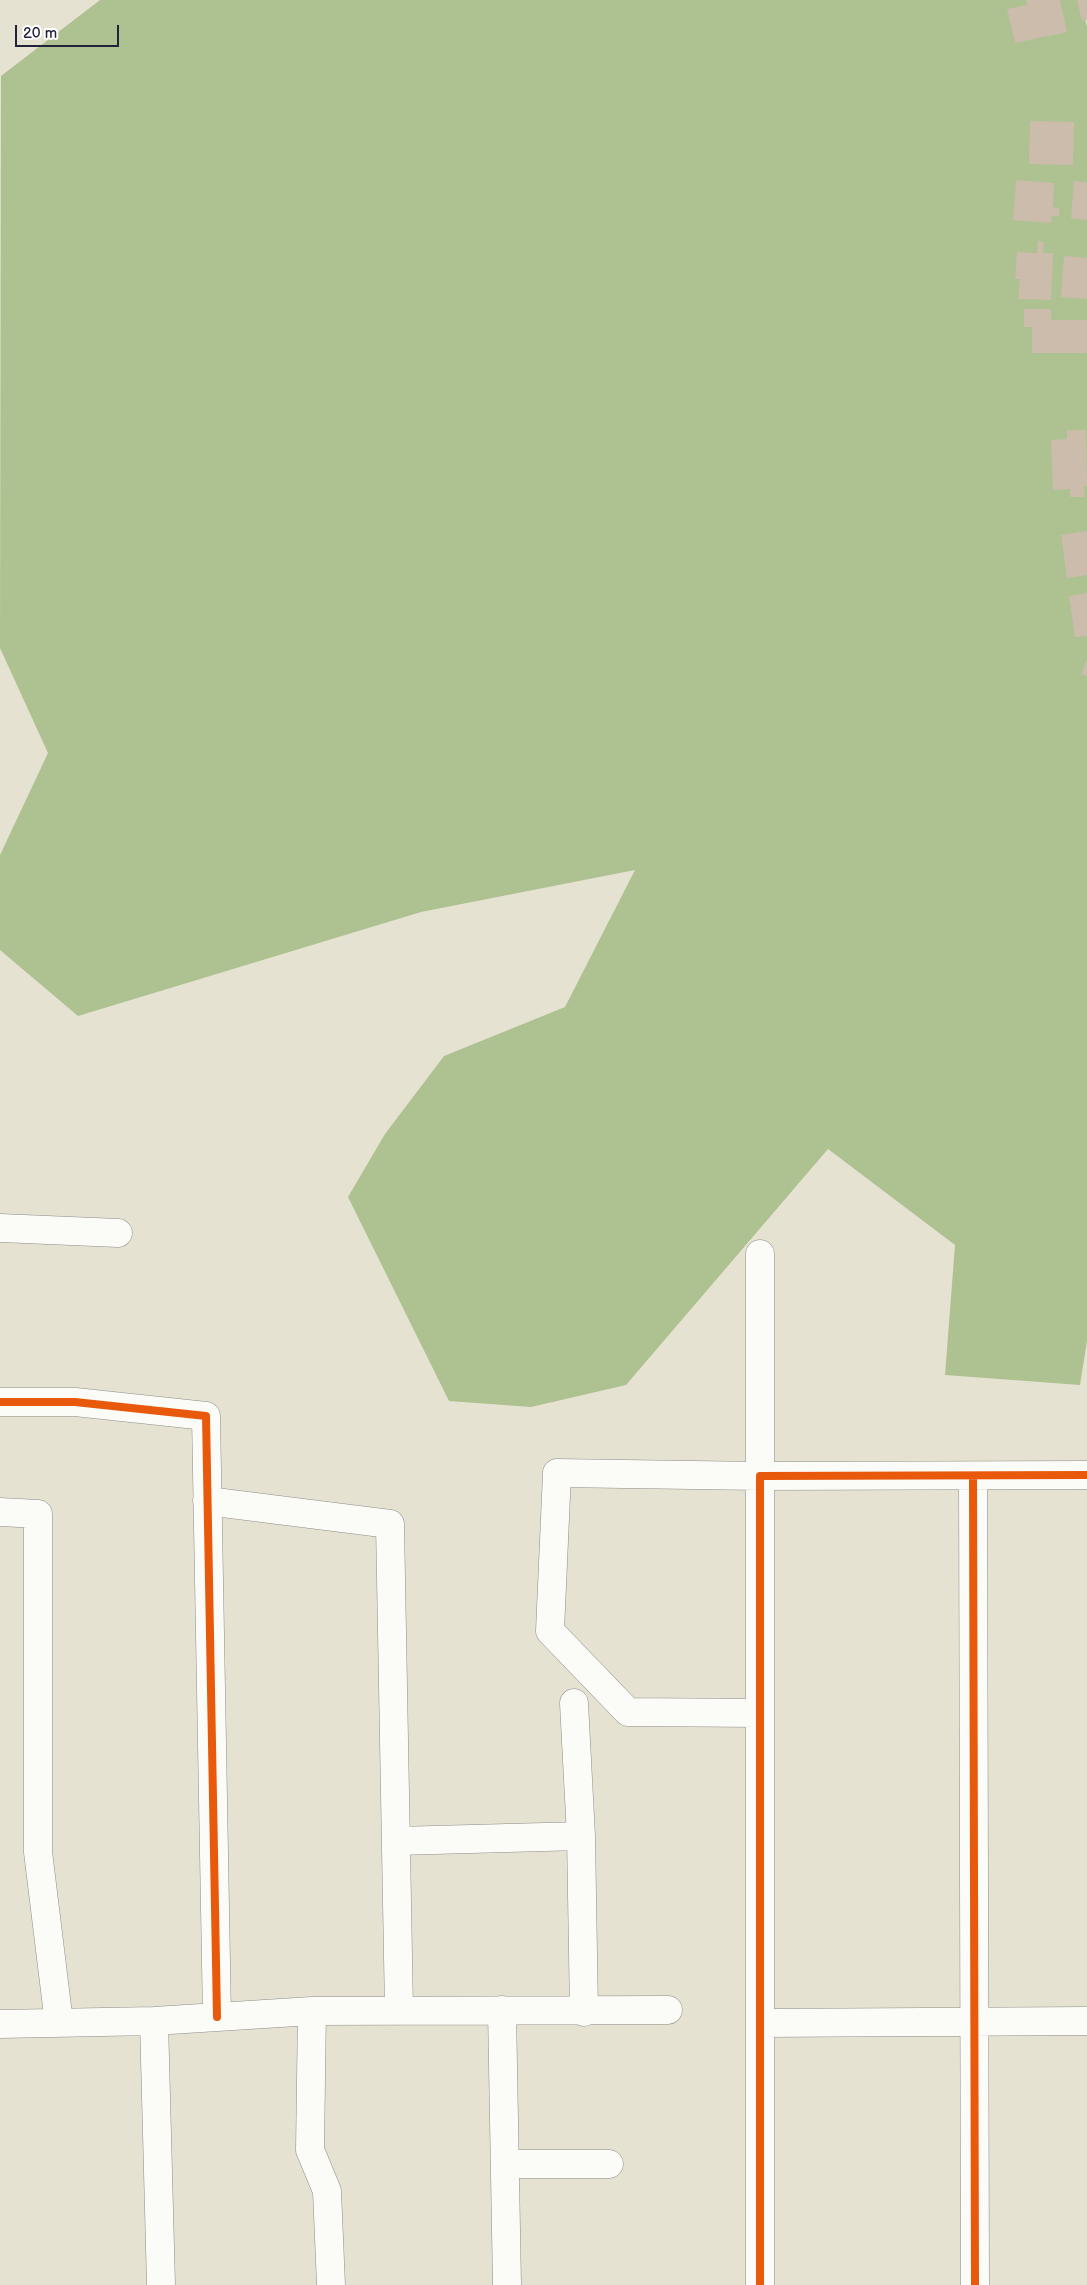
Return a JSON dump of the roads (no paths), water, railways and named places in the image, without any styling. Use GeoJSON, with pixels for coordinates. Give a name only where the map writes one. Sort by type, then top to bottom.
{"type":"FeatureCollection","features":[{"type":"Feature","properties":{"kind":"street"},"geometry":{"type":"LineString","coordinates":[[0,1228],[118,1233]]}},
{"type":"Feature","properties":{"kind":"street"},"geometry":{"type":"LineString","coordinates":[[760,1254],[760,2285]]}},
{"type":"Feature","properties":{"kind":"street"},"geometry":{"type":"LineString","coordinates":[[0,1402],[75,1402],[206,1416],[217,2017]]}},
{"type":"Feature","properties":{"kind":"street"},"geometry":{"type":"LineString","coordinates":[[760,1713],[628,1712],[550,1632],[557,1473],[760,1476],[1087,1475]]}},
{"type":"Feature","properties":{"kind":"street"},"geometry":{"type":"LineString","coordinates":[[973,1476],[975,2285]]}},
{"type":"Feature","properties":{"kind":"street"},"geometry":{"type":"LineString","coordinates":[[207,1501],[390,1524],[399,2010]]}},
{"type":"Feature","properties":{"kind":"street"},"geometry":{"type":"LineString","coordinates":[[0,1512],[38,1514],[38,1852],[59,2023]]}},
{"type":"Feature","properties":{"kind":"street"},"geometry":{"type":"LineString","coordinates":[[574,1703],[581,1836],[584,2012]]}},
{"type":"Feature","properties":{"kind":"street"},"geometry":{"type":"LineString","coordinates":[[397,1841],[581,1836]]}},
{"type":"Feature","properties":{"kind":"street"},"geometry":{"type":"LineString","coordinates":[[0,2024],[154,2021],[312,2011],[502,2010],[584,2012],[668,2010]]}},
{"type":"Feature","properties":{"kind":"street"},"geometry":{"type":"LineString","coordinates":[[502,2010],[507,2285]]}},
{"type":"Feature","properties":{"kind":"street"},"geometry":{"type":"LineString","coordinates":[[312,2011],[310,2150],[327,2191],[331,2285]]}},
{"type":"Feature","properties":{"kind":"street"},"geometry":{"type":"LineString","coordinates":[[154,2021],[162,2285]]}},
{"type":"Feature","properties":{"kind":"street"},"geometry":{"type":"LineString","coordinates":[[761,2023],[1087,2021]]}},
{"type":"Feature","properties":{"kind":"street"},"geometry":{"type":"LineString","coordinates":[[505,2164],[609,2164]]}}]}
